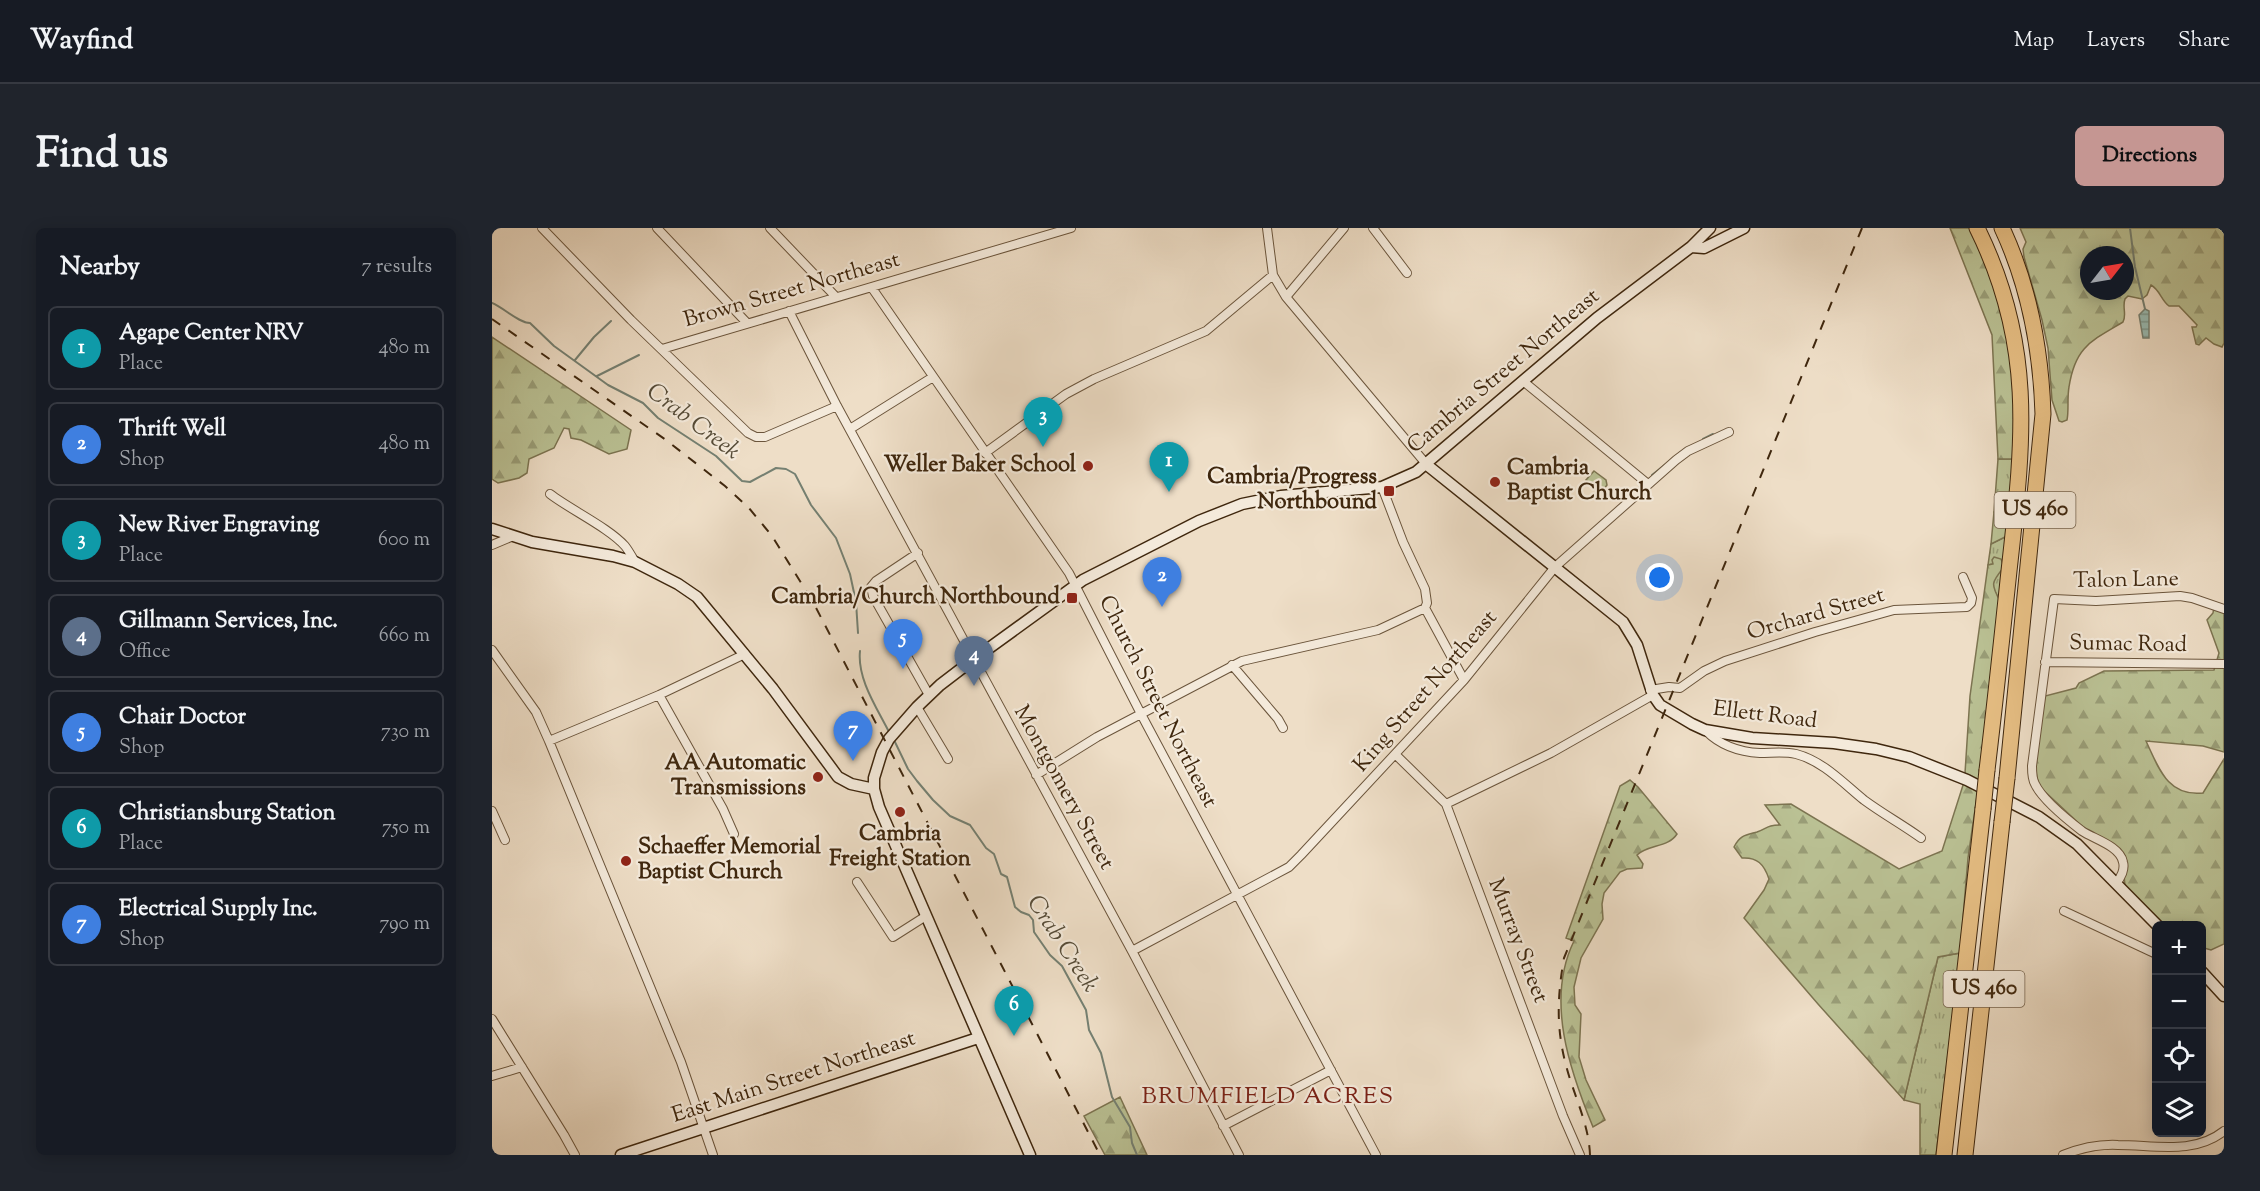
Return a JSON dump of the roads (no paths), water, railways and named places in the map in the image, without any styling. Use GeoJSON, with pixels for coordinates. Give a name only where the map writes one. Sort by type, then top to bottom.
{"type":"FeatureCollection","features":[{"type":"Feature","properties":{"kind":"highway","name":"US 460"},"geometry":{"type":"LineString","coordinates":[[1944,1155],[2020,476],[2022,410],[2018,358],[2008,309],[1994,262],[1977,228]]}},
{"type":"Feature","properties":{"kind":"highway","name":"US 460"},"geometry":{"type":"LineString","coordinates":[[1965,1155],[2007,778],[2043,414],[2036,336],[2021,279],[2002,228]]}},
{"type":"Feature","properties":{"kind":"street"},"geometry":{"type":"LineString","coordinates":[[542,228],[631,320],[748,433],[765,436],[837,405]]}},
{"type":"Feature","properties":{"kind":"street"},"geometry":{"type":"LineString","coordinates":[[657,228],[747,322]]}},
{"type":"Feature","properties":{"kind":"street"},"geometry":{"type":"LineString","coordinates":[[770,228],[836,297]]}},
{"type":"Feature","properties":{"kind":"street","name":"Brown Street Northeast"},"geometry":{"type":"LineString","coordinates":[[662,349],[1071,228]]}},
{"type":"Feature","properties":{"kind":"street"},"geometry":{"type":"LineString","coordinates":[[1268,228],[1273,275],[1286,297],[1427,465],[1627,627],[1637,645],[1651,692]]}},
{"type":"Feature","properties":{"kind":"street"},"geometry":{"type":"LineString","coordinates":[[1286,297],[1344,228]]}},
{"type":"Feature","properties":{"kind":"street"},"geometry":{"type":"LineString","coordinates":[[1373,228],[1407,273]]}},
{"type":"Feature","properties":{"kind":"street","name":"Cambria Street Northeast"},"geometry":{"type":"LineString","coordinates":[[874,789],[874,778],[882,752],[892,736],[917,707],[974,659],[1076,585],[1187,527],[1242,504],[1281,496],[1382,487],[1405,478],[1427,465],[1597,318],[1691,247],[1710,228]]}},
{"type":"Feature","properties":{"kind":"street"},"geometry":{"type":"LineString","coordinates":[[1691,247],[1704,248],[1744,228]]}},
{"type":"Feature","properties":{"kind":"street"},"geometry":{"type":"LineString","coordinates":[[985,453],[1066,393],[1206,331],[1273,275]]}},
{"type":"Feature","properties":{"kind":"street","name":"Church Street Northeast"},"geometry":{"type":"LineString","coordinates":[[872,288],[1064,564],[1141,714],[1376,1155]]}},
{"type":"Feature","properties":{"kind":"street","name":"Montgomery Street"},"geometry":{"type":"LineString","coordinates":[[789,311],[837,405],[1132,951],[1239,1155]]}},
{"type":"Feature","properties":{"kind":"street"},"geometry":{"type":"LineString","coordinates":[[850,429],[933,377]]}},
{"type":"Feature","properties":{"kind":"street"},"geometry":{"type":"LineString","coordinates":[[1523,381],[1648,484]]}},
{"type":"Feature","properties":{"kind":"street","name":"King Street Northeast"},"geometry":{"type":"LineString","coordinates":[[1132,951],[1289,867],[1464,680],[1555,567],[1688,451],[1729,432]]}},
{"type":"Feature","properties":{"kind":"street"},"geometry":{"type":"LineString","coordinates":[[1036,775],[1097,737],[1232,665],[1254,657],[1378,630],[1425,608],[1427,603],[1425,589],[1403,542],[1382,487]]}},
{"type":"Feature","properties":{"kind":"street"},"geometry":{"type":"LineString","coordinates":[[550,494],[625,546],[635,562]]}},
{"type":"Feature","properties":{"kind":"street"},"geometry":{"type":"LineString","coordinates":[[492,529],[511,537],[635,562],[678,584],[697,597],[745,654],[838,777],[851,784],[874,789],[879,807],[1030,1155]]}},
{"type":"Feature","properties":{"kind":"street"},"geometry":{"type":"LineString","coordinates":[[492,545],[511,537]]}},
{"type":"Feature","properties":{"kind":"street"},"geometry":{"type":"LineString","coordinates":[[918,554],[876,581],[871,587],[873,596],[929,695]]}},
{"type":"Feature","properties":{"kind":"street","name":"Orchard Street"},"geometry":{"type":"LineString","coordinates":[[1446,804],[1551,753],[1651,692],[1669,687],[1680,688],[1704,671],[1725,661],[1894,610],[1967,607],[1972,597],[1963,577]]}},
{"type":"Feature","properties":{"kind":"street","name":"Talon Lane"},"geometry":{"type":"LineString","coordinates":[[2045,662],[2054,599],[2106,601],[2180,596],[2224,609]]}},
{"type":"Feature","properties":{"kind":"street"},"geometry":{"type":"LineString","coordinates":[[1425,608],[1464,680]]}},
{"type":"Feature","properties":{"kind":"street"},"geometry":{"type":"LineString","coordinates":[[492,650],[536,712],[549,741],[677,1051],[713,1155]]}},
{"type":"Feature","properties":{"kind":"street"},"geometry":{"type":"LineString","coordinates":[[549,741],[659,695],[745,654]]}},
{"type":"Feature","properties":{"kind":"street","name":"Sumac Road"},"geometry":{"type":"LineString","coordinates":[[2116,883],[2123,870],[2123,861],[2119,855],[2068,819],[2035,785],[2032,766],[2045,662],[2224,664]]}},
{"type":"Feature","properties":{"kind":"street"},"geometry":{"type":"LineString","coordinates":[[1232,665],[1283,728]]}},
{"type":"Feature","properties":{"kind":"street","name":"Ellett Road"},"geometry":{"type":"LineString","coordinates":[[1651,692],[1660,705],[1705,730],[1752,738],[1823,742],[1876,749],[1909,757],[1977,784],[2039,817],[2077,844],[2153,921]]}},
{"type":"Feature","properties":{"kind":"street"},"geometry":{"type":"LineString","coordinates":[[659,695],[723,809],[734,834]]}},
{"type":"Feature","properties":{"kind":"street"},"geometry":{"type":"LineString","coordinates":[[917,707],[948,759]]}},
{"type":"Feature","properties":{"kind":"street"},"geometry":{"type":"LineString","coordinates":[[1705,730],[1714,739],[1728,746],[1758,753],[1787,752],[1810,759],[1921,838]]}},
{"type":"Feature","properties":{"kind":"street","name":"Murray Street"},"geometry":{"type":"LineString","coordinates":[[1396,755],[1446,804],[1563,1116],[1580,1155]]}},
{"type":"Feature","properties":{"kind":"street"},"geometry":{"type":"LineString","coordinates":[[492,811],[505,840]]}},
{"type":"Feature","properties":{"kind":"street"},"geometry":{"type":"LineString","coordinates":[[857,882],[893,937],[926,916]]}},
{"type":"Feature","properties":{"kind":"street"},"geometry":{"type":"LineString","coordinates":[[2064,911],[2152,952]]}},
{"type":"Feature","properties":{"kind":"street"},"geometry":{"type":"LineString","coordinates":[[2205,975],[2224,996]]}},
{"type":"Feature","properties":{"kind":"street"},"geometry":{"type":"LineString","coordinates":[[492,1018],[574,1155]]}},
{"type":"Feature","properties":{"kind":"street","name":"East Main Street Northeast"},"geometry":{"type":"LineString","coordinates":[[621,1155],[978,1038]]}},
{"type":"Feature","properties":{"kind":"street"},"geometry":{"type":"LineString","coordinates":[[492,1076],[522,1067]]}},
{"type":"Feature","properties":{"kind":"street"},"geometry":{"type":"LineString","coordinates":[[1224,1126],[1331,1070]]}},
{"type":"Feature","properties":{"kind":"street"},"geometry":{"type":"LineString","coordinates":[[2063,1155],[2089,1147],[2111,1144],[2198,1151],[2224,1131]]}},
{"type":"Feature","properties":{"kind":"water"},"geometry":{"type":"Polygon","coordinates":[[[2145,309],[2149,311],[2149,338],[2143,338],[2139,315],[2145,309]]]}},
{"type":"Feature","properties":{"kind":"waterway"},"geometry":{"type":"LineString","coordinates":[[2130,228],[2135,267],[2145,309]]}},
{"type":"Feature","properties":{"kind":"waterway","name":"Crab Creek"},"geometry":{"type":"LineString","coordinates":[[492,303],[521,321],[530,323],[554,346],[608,385],[643,403],[658,418],[716,456],[742,481],[750,482],[776,468],[786,469],[795,474],[811,505],[836,538],[850,574],[856,602],[858,633]]}},
{"type":"Feature","properties":{"kind":"waterway"},"geometry":{"type":"LineString","coordinates":[[575,360],[611,321]]}},
{"type":"Feature","properties":{"kind":"waterway"},"geometry":{"type":"LineString","coordinates":[[597,376],[639,355]]}},
{"type":"Feature","properties":{"kind":"waterway"},"geometry":{"type":"LineString","coordinates":[[1703,439],[1713,434]]}},
{"type":"Feature","properties":{"kind":"waterway"},"geometry":{"type":"LineString","coordinates":[[1652,475],[1685,449]]}},
{"type":"Feature","properties":{"kind":"waterway","name":"Crab Creek"},"geometry":{"type":"LineString","coordinates":[[860,651],[865,683],[889,732]]}},
{"type":"Feature","properties":{"kind":"waterway","name":"Crab Creek"},"geometry":{"type":"LineString","coordinates":[[894,740],[908,769],[933,800],[950,816],[970,825],[986,848],[994,854],[1001,874],[1007,877],[1015,907],[1033,920],[1034,932],[1050,955],[1062,966],[1086,1010],[1089,1030],[1101,1053],[1112,1097],[1130,1127],[1132,1143],[1137,1155]]}},
{"type":"Feature","properties":{"kind":"railway"},"geometry":{"type":"LineString","coordinates":[[1590,1155],[1584,1122],[1563,1055],[1559,1027],[1559,1000],[1564,958],[1862,228]]}},
{"type":"Feature","properties":{"kind":"railway"},"geometry":{"type":"LineString","coordinates":[[492,319],[666,440],[725,486],[749,508],[772,536],[813,602],[1100,1155]]}},
{"type":"Feature","properties":{"kind":"place","name":"New River Engraving"},"geometry":{"type":"Point","coordinates":[1043,447]}},
{"type":"Feature","properties":{"kind":"place","name":"Weller Baker School"},"geometry":{"type":"Point","coordinates":[1088,466]}},
{"type":"Feature","properties":{"kind":"place","name":"Cambria Baptist Church"},"geometry":{"type":"Point","coordinates":[1495,482]}},
{"type":"Feature","properties":{"kind":"place","name":"Cambria/Progress Northbound"},"geometry":{"type":"Point","coordinates":[1389,491]}},
{"type":"Feature","properties":{"kind":"place","name":"Agape Center NRV"},"geometry":{"type":"Point","coordinates":[1169,492]}},
{"type":"Feature","properties":{"kind":"place","name":"Cambria/Church Northbound"},"geometry":{"type":"Point","coordinates":[1072,598]}},
{"type":"Feature","properties":{"kind":"place","name":"Thrift Well"},"geometry":{"type":"Point","coordinates":[1162,607]}},
{"type":"Feature","properties":{"kind":"place","name":"Chair Doctor"},"geometry":{"type":"Point","coordinates":[903,669]}},
{"type":"Feature","properties":{"kind":"place","name":"Gillmann Services, Inc."},"geometry":{"type":"Point","coordinates":[974,686]}},
{"type":"Feature","properties":{"kind":"place","name":"Electrical Supply Inc."},"geometry":{"type":"Point","coordinates":[853,761]}},
{"type":"Feature","properties":{"kind":"place","name":"AA Automatic Transmissions"},"geometry":{"type":"Point","coordinates":[818,777]}},
{"type":"Feature","properties":{"kind":"place","name":"Cambria Freight Station"},"geometry":{"type":"Point","coordinates":[900,812]}},
{"type":"Feature","properties":{"kind":"place","name":"Schaeffer Memorial Baptist Church"},"geometry":{"type":"Point","coordinates":[626,861]}},
{"type":"Feature","properties":{"kind":"place","name":"Christiansburg Station"},"geometry":{"type":"Point","coordinates":[1014,1036]}},
{"type":"Feature","properties":{"kind":"district","name":"BRUMFIELD ACRES"},"geometry":{"type":"Point","coordinates":[1268,1097]}}]}
